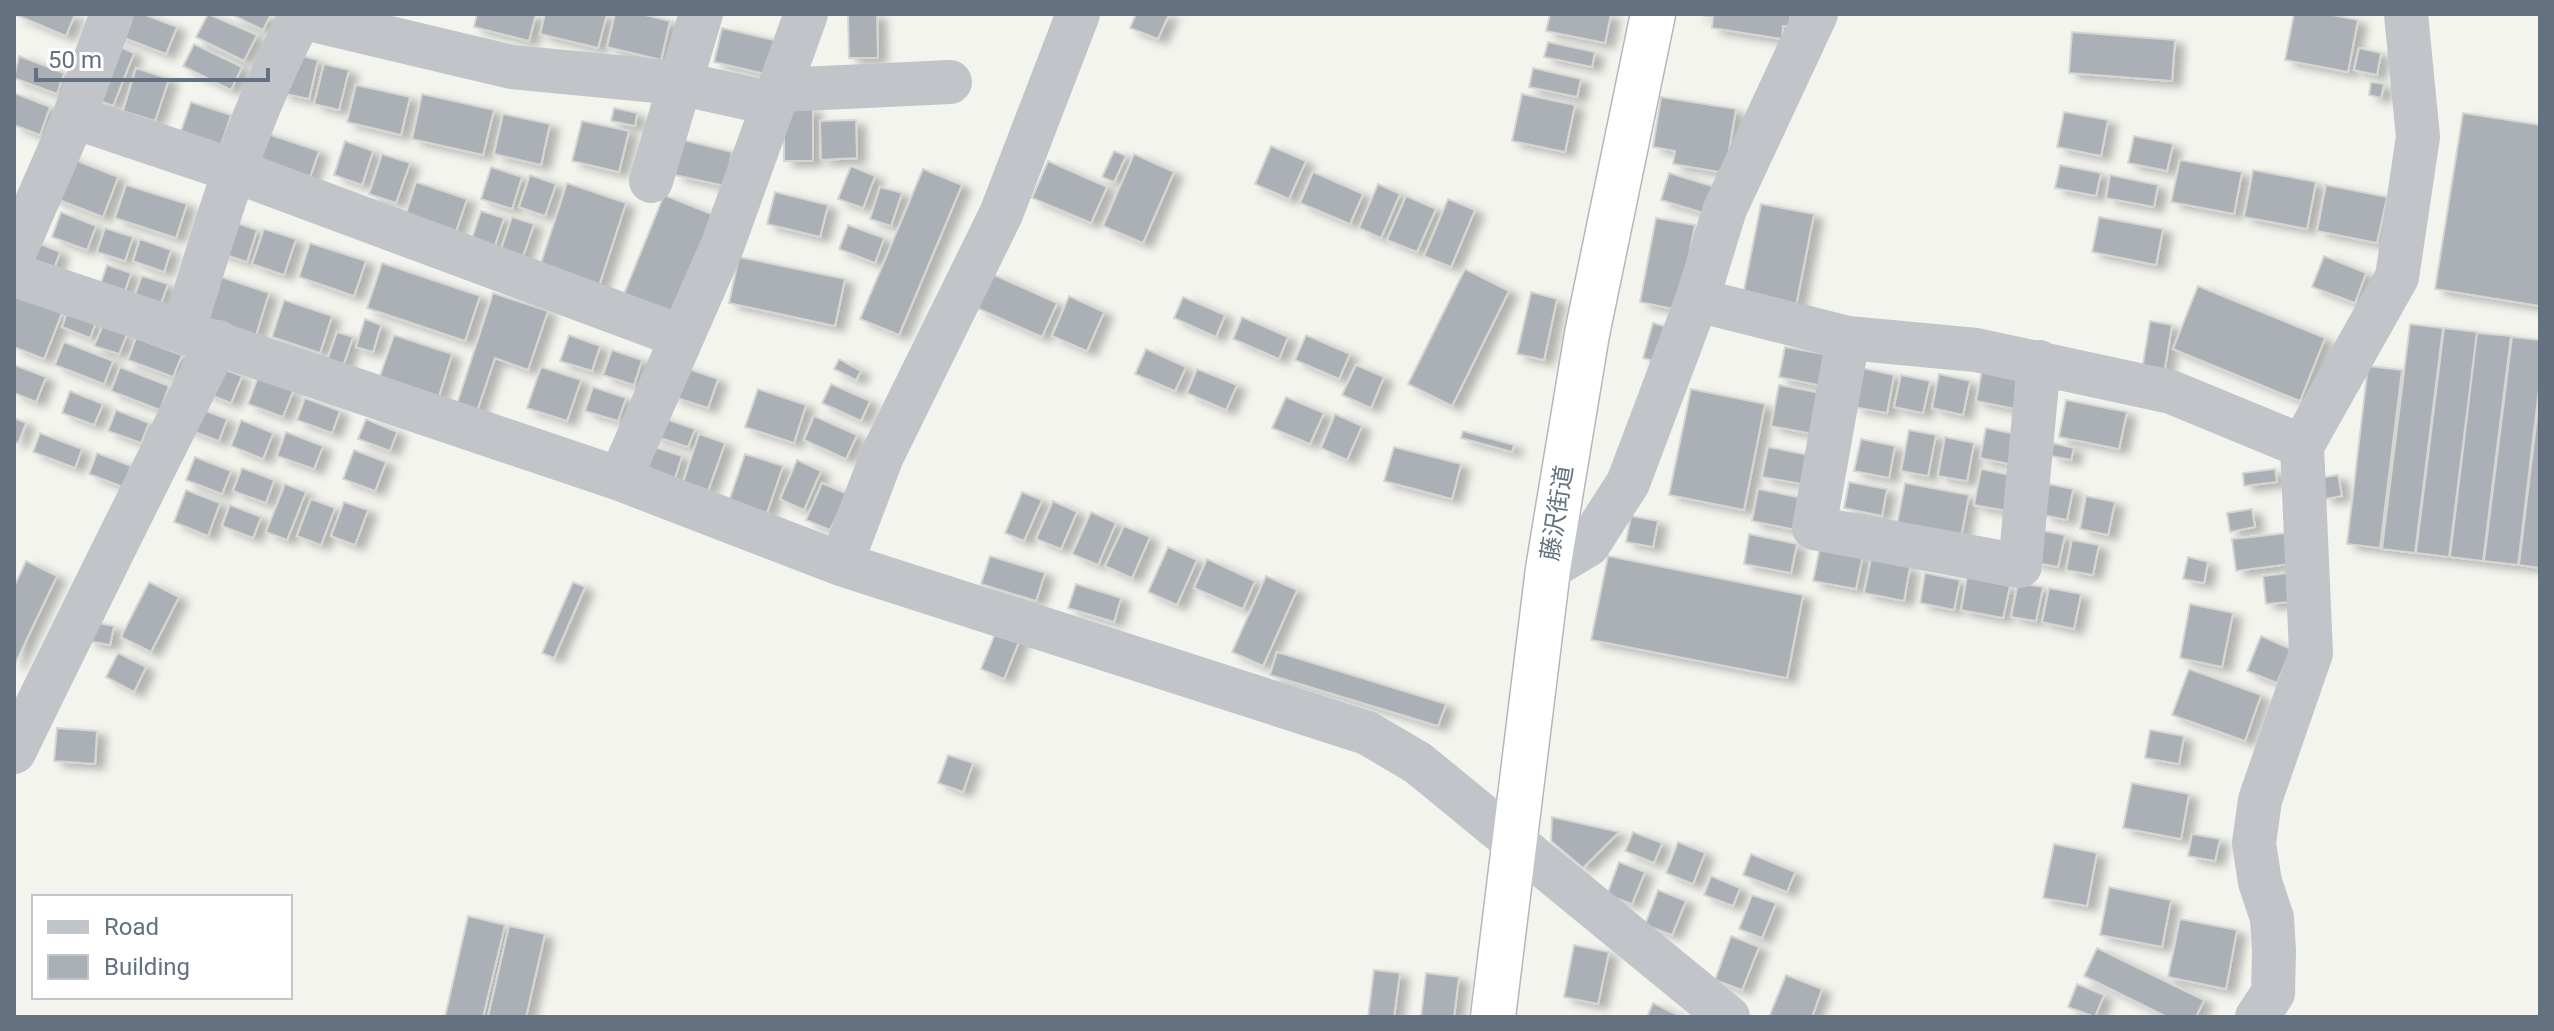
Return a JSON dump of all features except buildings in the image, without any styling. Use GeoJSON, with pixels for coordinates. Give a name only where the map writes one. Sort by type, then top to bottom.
{"type":"FeatureCollection","features":[{"type":"Feature","properties":{"kind":"highway","name":"藤沢街道"},"geometry":{"type":"LineString","coordinates":[[1493,1017],[1512,839],[1548,569],[1587,334],[1653,14]]}},
{"type":"Feature","properties":{"kind":"street"},"geometry":{"type":"LineString","coordinates":[[14,254],[74,117],[112,14]]}},
{"type":"Feature","properties":{"kind":"street"},"geometry":{"type":"LineString","coordinates":[[651,181],[701,14]]}},
{"type":"Feature","properties":{"kind":"street"},"geometry":{"type":"LineString","coordinates":[[620,479],[723,244],[806,14]]}},
{"type":"Feature","properties":{"kind":"street"},"geometry":{"type":"LineString","coordinates":[[841,564],[882,456],[1001,214],[1078,14]]}},
{"type":"Feature","properties":{"kind":"street"},"geometry":{"type":"LineString","coordinates":[[1548,569],[1588,545],[1628,483],[1697,300],[1725,209],[1816,14]]}},
{"type":"Feature","properties":{"kind":"street"},"geometry":{"type":"LineString","coordinates":[[2257,1017],[2273,993],[2274,951],[2272,918],[2260,882],[2254,843],[2260,800],[2311,653],[2302,446],[2397,277],[2418,137],[2406,14]]}},
{"type":"Feature","properties":{"kind":"street"},"geometry":{"type":"LineString","coordinates":[[14,752],[201,336],[235,171],[276,65],[301,15],[512,67],[678,83],[778,97],[950,82]]}},
{"type":"Feature","properties":{"kind":"street"},"geometry":{"type":"LineString","coordinates":[[74,117],[235,171],[682,337]]}},
{"type":"Feature","properties":{"kind":"street"},"geometry":{"type":"LineString","coordinates":[[14,275],[620,479],[841,564],[1367,733],[1418,763],[1728,1017]]}},
{"type":"Feature","properties":{"kind":"street"},"geometry":{"type":"LineString","coordinates":[[1697,300],[1848,338],[1976,350],[2171,392],[2302,446]]}},
{"type":"Feature","properties":{"kind":"street"},"geometry":{"type":"LineString","coordinates":[[1848,338],[1814,528],[2020,566],[2039,362]]}}]}
